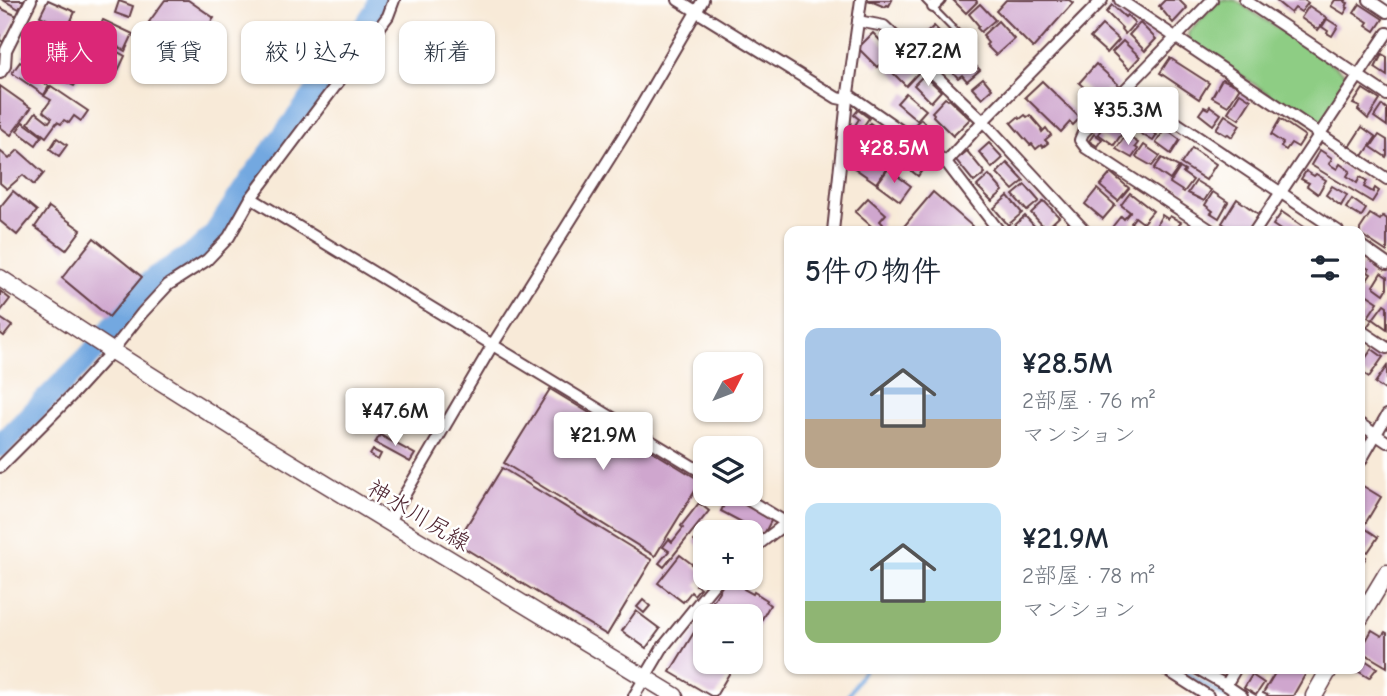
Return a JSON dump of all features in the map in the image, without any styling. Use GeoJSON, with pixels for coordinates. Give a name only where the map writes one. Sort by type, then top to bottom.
{"type":"FeatureCollection","features":[{"type":"Feature","properties":{"kind":"main road","name":"神水川尻線"},"geometry":{"type":"LineString","coordinates":[[0,278],[110,350],[388,523],[675,696]]}},
{"type":"Feature","properties":{"kind":"main road"},"geometry":{"type":"LineString","coordinates":[[1365,610],[1387,573]]}},
{"type":"Feature","properties":{"kind":"main road"},"geometry":{"type":"LineString","coordinates":[[1314,696],[1327,674]]}},
{"type":"Feature","properties":{"kind":"street"},"geometry":{"type":"LineString","coordinates":[[0,73],[5,66],[3,48],[31,0]]}},
{"type":"Feature","properties":{"kind":"street"},"geometry":{"type":"LineString","coordinates":[[0,467],[72,396],[168,285],[207,260],[229,237],[251,198],[388,16],[394,0]]}},
{"type":"Feature","properties":{"kind":"street"},"geometry":{"type":"LineString","coordinates":[[678,0],[837,98],[847,97],[946,162],[995,226]]}},
{"type":"Feature","properties":{"kind":"street"},"geometry":{"type":"LineString","coordinates":[[388,523],[493,344],[626,132],[703,0]]}},
{"type":"Feature","properties":{"kind":"street"},"geometry":{"type":"LineString","coordinates":[[834,226],[847,97],[861,0]]}},
{"type":"Feature","properties":{"kind":"street"},"geometry":{"type":"LineString","coordinates":[[946,162],[1102,0]]}},
{"type":"Feature","properties":{"kind":"street"},"geometry":{"type":"LineString","coordinates":[[1120,0],[1387,180]]}},
{"type":"Feature","properties":{"kind":"street"},"geometry":{"type":"LineString","coordinates":[[1205,226],[1082,144],[1080,140],[1083,133],[1212,0]]}},
{"type":"Feature","properties":{"kind":"street"},"geometry":{"type":"LineString","coordinates":[[1245,0],[1387,95]]}},
{"type":"Feature","properties":{"kind":"street"},"geometry":{"type":"LineString","coordinates":[[1369,0],[1387,12]]}},
{"type":"Feature","properties":{"kind":"street"},"geometry":{"type":"LineString","coordinates":[[858,20],[884,26],[983,121],[1080,226]]}},
{"type":"Feature","properties":{"kind":"street"},"geometry":{"type":"LineString","coordinates":[[1258,226],[1387,33]]}},
{"type":"Feature","properties":{"kind":"street"},"geometry":{"type":"LineString","coordinates":[[1126,89],[1330,226]]}},
{"type":"Feature","properties":{"kind":"street"},"geometry":{"type":"LineString","coordinates":[[251,198],[693,467]]}},
{"type":"Feature","properties":{"kind":"street"},"geometry":{"type":"LineString","coordinates":[[1365,249],[1387,264]]}},
{"type":"Feature","properties":{"kind":"street"},"geometry":{"type":"LineString","coordinates":[[1365,333],[1387,348]]}},
{"type":"Feature","properties":{"kind":"street"},"geometry":{"type":"LineString","coordinates":[[1365,454],[1387,415]]}},
{"type":"Feature","properties":{"kind":"street"},"geometry":{"type":"LineString","coordinates":[[1365,427],[1387,442]]}},
{"type":"Feature","properties":{"kind":"street"},"geometry":{"type":"LineString","coordinates":[[759,506],[784,520]]}},
{"type":"Feature","properties":{"kind":"street"},"geometry":{"type":"LineString","coordinates":[[763,541],[784,525]]}},
{"type":"Feature","properties":{"kind":"street"},"geometry":{"type":"LineString","coordinates":[[634,696],[663,647],[709,590]]}},
{"type":"Feature","properties":{"kind":"street"},"geometry":{"type":"LineString","coordinates":[[1173,674],[1208,696]]}},
{"type":"Feature","properties":{"kind":"street"},"geometry":{"type":"LineString","coordinates":[[1207,674],[1242,696]]}},
{"type":"Feature","properties":{"kind":"street"},"geometry":{"type":"LineString","coordinates":[[1226,685],[1232,674]]}},
{"type":"Feature","properties":{"kind":"lane"},"geometry":{"type":"LineString","coordinates":[[933,2],[969,46]]}},
{"type":"Feature","properties":{"kind":"green space"},"geometry":{"type":"Polygon","coordinates":[[[1220,0],[1235,0],[1345,73],[1348,82],[1322,122],[1314,124],[1189,41],[1188,33],[1220,0]]]}},
{"type":"Feature","properties":{"kind":"building"},"geometry":{"type":"Polygon","coordinates":[[[3,0],[24,0],[19,9],[3,0]]]}},
{"type":"Feature","properties":{"kind":"building"},"geometry":{"type":"Polygon","coordinates":[[[48,0],[75,12],[71,21],[50,21],[40,16],[48,0]]]}},
{"type":"Feature","properties":{"kind":"building"},"geometry":{"type":"Polygon","coordinates":[[[165,0],[188,0],[214,18],[212,21],[150,21],[165,0]]]}},
{"type":"Feature","properties":{"kind":"building"},"geometry":{"type":"Polygon","coordinates":[[[868,0],[892,0],[889,6],[885,7],[868,0]]]}},
{"type":"Feature","properties":{"kind":"building"},"geometry":{"type":"Polygon","coordinates":[[[953,0],[976,0],[977,2],[966,13],[953,0]]]}},
{"type":"Feature","properties":{"kind":"building"},"geometry":{"type":"Polygon","coordinates":[[[1006,0],[1069,0],[1073,3],[1033,48],[996,11],[1006,0]]]}},
{"type":"Feature","properties":{"kind":"building"},"geometry":{"type":"Polygon","coordinates":[[[1165,0],[1179,0],[1187,8],[1173,23],[1159,6],[1165,0]]]}},
{"type":"Feature","properties":{"kind":"building"},"geometry":{"type":"Polygon","coordinates":[[[1275,0],[1304,0],[1308,3],[1301,12],[1295,8],[1291,13],[1275,0]]]}},
{"type":"Feature","properties":{"kind":"building"},"geometry":{"type":"Polygon","coordinates":[[[1335,0],[1346,0],[1348,3],[1344,14],[1331,6],[1335,0]]]}},
{"type":"Feature","properties":{"kind":"building"},"geometry":{"type":"Polygon","coordinates":[[[119,1],[133,6],[129,18],[115,13],[119,1]]]}},
{"type":"Feature","properties":{"kind":"building"},"geometry":{"type":"Polygon","coordinates":[[[980,4],[995,20],[981,32],[969,14],[980,4]]]}},
{"type":"Feature","properties":{"kind":"building"},"geometry":{"type":"Polygon","coordinates":[[[1360,4],[1383,19],[1375,31],[1366,25],[1368,22],[1354,13],[1360,4]]]}},
{"type":"Feature","properties":{"kind":"building"},"geometry":{"type":"Polygon","coordinates":[[[1112,5],[1135,23],[1125,34],[1106,12],[1112,5]]]}},
{"type":"Feature","properties":{"kind":"building"},"geometry":{"type":"Polygon","coordinates":[[[1309,6],[1327,18],[1318,30],[1301,18],[1309,6]]]}},
{"type":"Feature","properties":{"kind":"building"},"geometry":{"type":"Polygon","coordinates":[[[0,8],[17,16],[3,42],[0,40],[0,8]]]}},
{"type":"Feature","properties":{"kind":"building"},"geometry":{"type":"Polygon","coordinates":[[[1327,19],[1338,26],[1332,36],[1322,27],[1327,19]]]}},
{"type":"Feature","properties":{"kind":"building"},"geometry":{"type":"Polygon","coordinates":[[[998,21],[1014,39],[996,55],[986,45],[988,43],[983,35],[998,21]]]}},
{"type":"Feature","properties":{"kind":"building"},"geometry":{"type":"Polygon","coordinates":[[[1140,23],[1156,39],[1145,51],[1129,35],[1140,23]]]}},
{"type":"Feature","properties":{"kind":"building"},"geometry":{"type":"Polygon","coordinates":[[[1102,25],[1119,40],[1107,53],[1090,38],[1102,25]]]}},
{"type":"Feature","properties":{"kind":"building"},"geometry":{"type":"Polygon","coordinates":[[[934,26],[945,41],[929,58],[926,55],[929,52],[918,41],[934,26]]]}},
{"type":"Feature","properties":{"kind":"building"},"geometry":{"type":"Polygon","coordinates":[[[117,27],[131,33],[125,51],[118,47],[117,49],[117,27]]]}},
{"type":"Feature","properties":{"kind":"building"},"geometry":{"type":"Polygon","coordinates":[[[873,33],[892,53],[877,67],[858,48],[873,33]]]}},
{"type":"Feature","properties":{"kind":"building"},"geometry":{"type":"Polygon","coordinates":[[[955,39],[967,51],[955,62],[943,50],[955,39]]]}},
{"type":"Feature","properties":{"kind":"building"},"geometry":{"type":"Polygon","coordinates":[[[1123,41],[1140,57],[1129,69],[1112,52],[1123,41]]]}},
{"type":"Feature","properties":{"kind":"building"},"geometry":{"type":"Polygon","coordinates":[[[117,52],[125,56],[117,73],[117,52]]]}},
{"type":"Feature","properties":{"kind":"building"},"geometry":{"type":"Polygon","coordinates":[[[901,53],[920,71],[906,86],[887,67],[901,53]]]}},
{"type":"Feature","properties":{"kind":"building"},"geometry":{"type":"Polygon","coordinates":[[[1382,54],[1387,57],[1387,76],[1375,68],[1382,54]]]}},
{"type":"Feature","properties":{"kind":"building"},"geometry":{"type":"Polygon","coordinates":[[[965,55],[980,70],[967,81],[962,75],[958,78],[950,69],[965,55]]]}},
{"type":"Feature","properties":{"kind":"building"},"geometry":{"type":"Polygon","coordinates":[[[1170,58],[1209,83],[1199,99],[1160,73],[1170,58]]]}},
{"type":"Feature","properties":{"kind":"building"},"geometry":{"type":"Polygon","coordinates":[[[20,62],[21,63],[21,79],[12,73],[20,62]]]}},
{"type":"Feature","properties":{"kind":"building"},"geometry":{"type":"Polygon","coordinates":[[[1096,64],[1119,85],[1112,93],[1108,89],[1098,100],[1079,83],[1096,64]]]}},
{"type":"Feature","properties":{"kind":"building"},"geometry":{"type":"Polygon","coordinates":[[[924,75],[941,91],[931,102],[914,85],[924,75]]]}},
{"type":"Feature","properties":{"kind":"building"},"geometry":{"type":"Polygon","coordinates":[[[983,78],[992,89],[982,98],[972,87],[983,78]]]}},
{"type":"Feature","properties":{"kind":"building"},"geometry":{"type":"Polygon","coordinates":[[[1222,79],[1240,87],[1228,106],[1212,97],[1222,79]]]}},
{"type":"Feature","properties":{"kind":"building"},"geometry":{"type":"Polygon","coordinates":[[[1042,81],[1080,118],[1073,125],[1070,122],[1061,132],[1025,97],[1042,81]]]}},
{"type":"Feature","properties":{"kind":"building"},"geometry":{"type":"Polygon","coordinates":[[[28,84],[49,86],[44,95],[28,84]]]}},
{"type":"Feature","properties":{"kind":"building"},"geometry":{"type":"Polygon","coordinates":[[[0,86],[31,108],[11,135],[0,127],[0,86]]]}},
{"type":"Feature","properties":{"kind":"building"},"geometry":{"type":"Polygon","coordinates":[[[51,86],[88,111],[81,121],[74,116],[69,123],[64,120],[61,124],[57,122],[46,137],[28,123],[36,112],[49,122],[52,118],[43,111],[51,100],[44,96],[51,86]]]}},
{"type":"Feature","properties":{"kind":"building"},"geometry":{"type":"Polygon","coordinates":[[[1363,89],[1380,100],[1368,119],[1358,110],[1360,107],[1353,104],[1363,89]]]}},
{"type":"Feature","properties":{"kind":"building"},"geometry":{"type":"Polygon","coordinates":[[[906,93],[926,110],[917,120],[897,103],[906,93]]]}},
{"type":"Feature","properties":{"kind":"building"},"geometry":{"type":"Polygon","coordinates":[[[1240,93],[1251,100],[1239,119],[1228,112],[1240,93]]]}},
{"type":"Feature","properties":{"kind":"building"},"geometry":{"type":"Polygon","coordinates":[[[945,98],[970,119],[953,136],[932,112],[945,98]]]}},
{"type":"Feature","properties":{"kind":"building"},"geometry":{"type":"Polygon","coordinates":[[[1127,102],[1143,113],[1135,124],[1131,121],[1129,124],[1117,116],[1127,102]]]}},
{"type":"Feature","properties":{"kind":"building"},"geometry":{"type":"Polygon","coordinates":[[[1382,105],[1387,109],[1387,126],[1374,117],[1382,105]]]}},
{"type":"Feature","properties":{"kind":"building"},"geometry":{"type":"Polygon","coordinates":[[[1210,106],[1221,114],[1213,125],[1199,114],[1204,107],[1208,109],[1210,106]]]}},
{"type":"Feature","properties":{"kind":"building"},"geometry":{"type":"Polygon","coordinates":[[[858,110],[869,118],[858,134],[852,130],[859,119],[854,115],[858,110]]]}},
{"type":"Feature","properties":{"kind":"building"},"geometry":{"type":"Polygon","coordinates":[[[1030,115],[1042,132],[1046,128],[1051,135],[1045,140],[1048,143],[1043,147],[1041,145],[1036,149],[1030,145],[1011,123],[1030,115]]]}},
{"type":"Feature","properties":{"kind":"building"},"geometry":{"type":"Polygon","coordinates":[[[1225,115],[1240,125],[1232,137],[1216,129],[1225,115]]]}},
{"type":"Feature","properties":{"kind":"building"},"geometry":{"type":"Polygon","coordinates":[[[1145,116],[1157,125],[1153,132],[1157,135],[1153,141],[1135,130],[1145,116]]]}},
{"type":"Feature","properties":{"kind":"building"},"geometry":{"type":"Polygon","coordinates":[[[921,119],[931,130],[924,137],[913,126],[921,119]]]}},
{"type":"Feature","properties":{"kind":"building"},"geometry":{"type":"Polygon","coordinates":[[[1280,119],[1305,136],[1298,147],[1291,143],[1286,150],[1281,147],[1283,143],[1271,135],[1280,119]]]}},
{"type":"Feature","properties":{"kind":"building"},"geometry":{"type":"Polygon","coordinates":[[[1107,121],[1123,132],[1114,145],[1098,134],[1107,121]]]}},
{"type":"Feature","properties":{"kind":"building"},"geometry":{"type":"Polygon","coordinates":[[[23,122],[42,136],[36,145],[17,131],[23,122]]]}},
{"type":"Feature","properties":{"kind":"building"},"geometry":{"type":"Polygon","coordinates":[[[870,123],[881,131],[870,146],[859,139],[870,123]]]}},
{"type":"Feature","properties":{"kind":"building"},"geometry":{"type":"Polygon","coordinates":[[[1362,127],[1376,137],[1363,156],[1349,147],[1362,127]]]}},
{"type":"Feature","properties":{"kind":"building"},"geometry":{"type":"Polygon","coordinates":[[[1165,129],[1180,140],[1171,154],[1156,143],[1165,129]]]}},
{"type":"Feature","properties":{"kind":"building"},"geometry":{"type":"Polygon","coordinates":[[[1094,134],[1102,139],[1097,146],[1089,141],[1094,134]]]}},
{"type":"Feature","properties":{"kind":"building"},"geometry":{"type":"Polygon","coordinates":[[[1126,135],[1138,143],[1135,147],[1138,149],[1132,158],[1116,149],[1126,135]]]}},
{"type":"Feature","properties":{"kind":"building"},"geometry":{"type":"Polygon","coordinates":[[[1379,135],[1387,140],[1386,157],[1371,147],[1379,135]]]}},
{"type":"Feature","properties":{"kind":"building"},"geometry":{"type":"Polygon","coordinates":[[[57,138],[67,145],[59,156],[50,149],[57,138]]]}},
{"type":"Feature","properties":{"kind":"building"},"geometry":{"type":"Polygon","coordinates":[[[989,143],[1003,158],[992,168],[979,152],[989,143]]]}},
{"type":"Feature","properties":{"kind":"building"},"geometry":{"type":"Polygon","coordinates":[[[1144,145],[1160,156],[1152,166],[1136,157],[1144,145]]]}},
{"type":"Feature","properties":{"kind":"building"},"geometry":{"type":"Polygon","coordinates":[[[905,146],[915,153],[918,150],[930,159],[918,176],[894,160],[905,146]]]}},
{"type":"Feature","properties":{"kind":"building"},"geometry":{"type":"Polygon","coordinates":[[[1192,148],[1216,164],[1206,180],[1181,164],[1192,148]]]}},
{"type":"Feature","properties":{"kind":"building"},"geometry":{"type":"Polygon","coordinates":[[[18,150],[44,173],[34,185],[23,175],[7,189],[0,183],[0,151],[9,159],[18,150]]]}},
{"type":"Feature","properties":{"kind":"building"},"geometry":{"type":"Polygon","coordinates":[[[1320,150],[1332,158],[1329,164],[1337,169],[1340,164],[1350,171],[1347,176],[1357,183],[1360,177],[1367,181],[1364,187],[1373,192],[1375,188],[1379,191],[1372,202],[1311,165],[1320,150]]]}},
{"type":"Feature","properties":{"kind":"building"},"geometry":{"type":"Polygon","coordinates":[[[967,151],[985,173],[974,182],[956,160],[967,151]]]}},
{"type":"Feature","properties":{"kind":"building"},"geometry":{"type":"Polygon","coordinates":[[[864,152],[887,168],[876,183],[853,167],[864,152]]]}},
{"type":"Feature","properties":{"kind":"building"},"geometry":{"type":"Polygon","coordinates":[[[1162,158],[1179,167],[1170,180],[1154,169],[1162,158]]]}},
{"type":"Feature","properties":{"kind":"building"},"geometry":{"type":"Polygon","coordinates":[[[1007,163],[1024,181],[1013,190],[997,173],[1007,163]]]}},
{"type":"Feature","properties":{"kind":"building"},"geometry":{"type":"Polygon","coordinates":[[[1180,168],[1193,180],[1184,192],[1170,183],[1180,168]]]}},
{"type":"Feature","properties":{"kind":"building"},"geometry":{"type":"Polygon","coordinates":[[[888,169],[911,186],[900,201],[877,184],[888,169]]]}},
{"type":"Feature","properties":{"kind":"building"},"geometry":{"type":"Polygon","coordinates":[[[1306,171],[1326,180],[1318,194],[1307,186],[1309,183],[1301,179],[1306,171]]]}},
{"type":"Feature","properties":{"kind":"building"},"geometry":{"type":"Polygon","coordinates":[[[1111,173],[1129,188],[1118,201],[1100,186],[1111,173]]]}},
{"type":"Feature","properties":{"kind":"building"},"geometry":{"type":"Polygon","coordinates":[[[989,175],[1003,191],[992,201],[977,186],[989,175]]]}},
{"type":"Feature","properties":{"kind":"building"},"geometry":{"type":"Polygon","coordinates":[[[1196,181],[1211,190],[1204,201],[1188,193],[1196,181]]]}},
{"type":"Feature","properties":{"kind":"building"},"geometry":{"type":"Polygon","coordinates":[[[1025,185],[1039,201],[1027,211],[1013,195],[1025,185]]]}},
{"type":"Feature","properties":{"kind":"building"},"geometry":{"type":"Polygon","coordinates":[[[1332,186],[1347,195],[1341,206],[1326,195],[1332,186]]]}},
{"type":"Feature","properties":{"kind":"building"},"geometry":{"type":"Polygon","coordinates":[[[1097,189],[1115,205],[1103,219],[1085,204],[1097,189]]]}},
{"type":"Feature","properties":{"kind":"building"},"geometry":{"type":"Polygon","coordinates":[[[13,191],[37,211],[17,235],[0,221],[0,207],[13,191]]]}},
{"type":"Feature","properties":{"kind":"building"},"geometry":{"type":"Polygon","coordinates":[[[933,192],[972,226],[904,226],[933,192]]]}},
{"type":"Feature","properties":{"kind":"building"},"geometry":{"type":"Polygon","coordinates":[[[1213,192],[1228,202],[1219,218],[1205,205],[1213,192]]]}},
{"type":"Feature","properties":{"kind":"building"},"geometry":{"type":"Polygon","coordinates":[[[1130,193],[1153,211],[1143,223],[1135,217],[1131,223],[1135,226],[1113,226],[1121,216],[1124,219],[1130,212],[1121,205],[1130,193]]]}},
{"type":"Feature","properties":{"kind":"building"},"geometry":{"type":"Polygon","coordinates":[[[1008,196],[1022,213],[1008,225],[994,208],[1008,196]]]}},
{"type":"Feature","properties":{"kind":"building"},"geometry":{"type":"Polygon","coordinates":[[[868,198],[886,214],[880,221],[883,224],[881,226],[871,226],[855,212],[868,198]]]}},
{"type":"Feature","properties":{"kind":"building"},"geometry":{"type":"Polygon","coordinates":[[[1237,199],[1261,216],[1254,226],[1226,226],[1222,223],[1237,199]]]}},
{"type":"Feature","properties":{"kind":"building"},"geometry":{"type":"Polygon","coordinates":[[[1352,199],[1366,209],[1361,217],[1346,208],[1352,199]]]}},
{"type":"Feature","properties":{"kind":"building"},"geometry":{"type":"Polygon","coordinates":[[[1044,201],[1059,217],[1049,226],[1043,226],[1031,213],[1044,201]]]}},
{"type":"Feature","properties":{"kind":"building"},"geometry":{"type":"Polygon","coordinates":[[[49,207],[81,230],[66,250],[35,227],[49,207]]]}},
{"type":"Feature","properties":{"kind":"building"},"geometry":{"type":"Polygon","coordinates":[[[1282,212],[1303,226],[1274,226],[1282,212]]]}},
{"type":"Feature","properties":{"kind":"building"},"geometry":{"type":"Polygon","coordinates":[[[1370,214],[1380,220],[1383,216],[1387,219],[1387,252],[1365,237],[1365,226],[1362,226],[1370,214]]]}},
{"type":"Feature","properties":{"kind":"building"},"geometry":{"type":"Polygon","coordinates":[[[1162,215],[1181,222],[1178,226],[1157,224],[1162,215]]]}},
{"type":"Feature","properties":{"kind":"building"},"geometry":{"type":"Polygon","coordinates":[[[1025,216],[1034,226],[1014,226],[1025,216]]]}},
{"type":"Feature","properties":{"kind":"building"},"geometry":{"type":"Polygon","coordinates":[[[94,238],[142,277],[109,317],[62,278],[94,238]]]}},
{"type":"Feature","properties":{"kind":"building"},"geometry":{"type":"Polygon","coordinates":[[[1365,267],[1371,274],[1365,283],[1365,267]]]}},
{"type":"Feature","properties":{"kind":"building"},"geometry":{"type":"Polygon","coordinates":[[[1381,273],[1387,277],[1384,294],[1373,286],[1381,273]]]}},
{"type":"Feature","properties":{"kind":"building"},"geometry":{"type":"Polygon","coordinates":[[[0,291],[10,299],[0,312],[0,291]]]}},
{"type":"Feature","properties":{"kind":"building"},"geometry":{"type":"Polygon","coordinates":[[[1365,293],[1378,302],[1368,317],[1372,320],[1367,327],[1365,293]]]}},
{"type":"Feature","properties":{"kind":"building"},"geometry":{"type":"Polygon","coordinates":[[[1384,304],[1387,306],[1387,329],[1373,319],[1384,304]]]}},
{"type":"Feature","properties":{"kind":"building"},"geometry":{"type":"Polygon","coordinates":[[[0,318],[12,326],[4,336],[0,333],[0,318]]]}},
{"type":"Feature","properties":{"kind":"building"},"geometry":{"type":"Polygon","coordinates":[[[1372,349],[1383,357],[1369,377],[1365,374],[1365,359],[1372,349]]]}},
{"type":"Feature","properties":{"kind":"building"},"geometry":{"type":"Polygon","coordinates":[[[1387,366],[1387,388],[1385,390],[1375,383],[1387,366]]]}},
{"type":"Feature","properties":{"kind":"building"},"geometry":{"type":"Polygon","coordinates":[[[550,389],[693,476],[693,494],[655,556],[504,463],[550,389]]]}},
{"type":"Feature","properties":{"kind":"building"},"geometry":{"type":"Polygon","coordinates":[[[380,435],[415,454],[410,462],[375,443],[380,435]]]}},
{"type":"Feature","properties":{"kind":"building"},"geometry":{"type":"Polygon","coordinates":[[[373,450],[381,454],[378,460],[370,455],[373,450]]]}},
{"type":"Feature","properties":{"kind":"building"},"geometry":{"type":"Polygon","coordinates":[[[502,468],[652,560],[607,635],[456,543],[502,468]]]}},
{"type":"Feature","properties":{"kind":"building"},"geometry":{"type":"Polygon","coordinates":[[[1365,487],[1381,497],[1365,524],[1365,487]]]}},
{"type":"Feature","properties":{"kind":"building"},"geometry":{"type":"Polygon","coordinates":[[[697,506],[703,506],[709,511],[702,520],[693,520],[693,531],[664,567],[659,563],[669,551],[663,547],[669,539],[672,542],[683,528],[681,526],[697,506]]]}},
{"type":"Feature","properties":{"kind":"building"},"geometry":{"type":"Polygon","coordinates":[[[724,506],[749,506],[772,519],[764,534],[763,520],[738,520],[721,511],[724,506]]]}},
{"type":"Feature","properties":{"kind":"building"},"geometry":{"type":"Polygon","coordinates":[[[1365,531],[1378,537],[1368,552],[1365,550],[1365,531]]]}},
{"type":"Feature","properties":{"kind":"building"},"geometry":{"type":"Polygon","coordinates":[[[680,555],[693,565],[693,590],[698,590],[694,595],[691,592],[683,602],[658,583],[680,555]]]}},
{"type":"Feature","properties":{"kind":"building"},"geometry":{"type":"Polygon","coordinates":[[[720,590],[746,590],[767,600],[770,605],[763,617],[763,604],[711,604],[720,590]]]}},
{"type":"Feature","properties":{"kind":"building"},"geometry":{"type":"Polygon","coordinates":[[[643,600],[650,606],[644,613],[637,607],[643,600]]]}},
{"type":"Feature","properties":{"kind":"building"},"geometry":{"type":"Polygon","coordinates":[[[636,611],[660,629],[646,648],[622,631],[636,611]]]}},
{"type":"Feature","properties":{"kind":"building"},"geometry":{"type":"Polygon","coordinates":[[[1372,630],[1382,636],[1387,633],[1387,667],[1365,654],[1365,642],[1372,630]]]}},
{"type":"Feature","properties":{"kind":"building"},"geometry":{"type":"Polygon","coordinates":[[[693,634],[693,674],[729,674],[716,696],[711,696],[670,672],[693,634]]]}},
{"type":"Feature","properties":{"kind":"building"},"geometry":{"type":"Polygon","coordinates":[[[1365,660],[1377,668],[1369,678],[1363,674],[1365,674],[1365,660]]]}},
{"type":"Feature","properties":{"kind":"building"},"geometry":{"type":"Polygon","coordinates":[[[1274,674],[1306,674],[1293,696],[1269,696],[1263,693],[1274,674]]]}},
{"type":"Feature","properties":{"kind":"building"},"geometry":{"type":"Polygon","coordinates":[[[1252,675],[1264,683],[1256,695],[1244,688],[1252,675]]]}},
{"type":"Feature","properties":{"kind":"waterway"},"geometry":{"type":"LineString","coordinates":[[0,446],[94,351],[143,288],[195,253],[214,235],[249,182],[359,35],[376,10],[378,0]]}},
{"type":"Feature","properties":{"kind":"waterway"},"geometry":{"type":"LineString","coordinates":[[848,696],[861,674]]}},
{"type":"Feature","properties":{"kind":"waterway"},"geometry":{"type":"LineString","coordinates":[[1188,674],[1224,696]]}}]}
